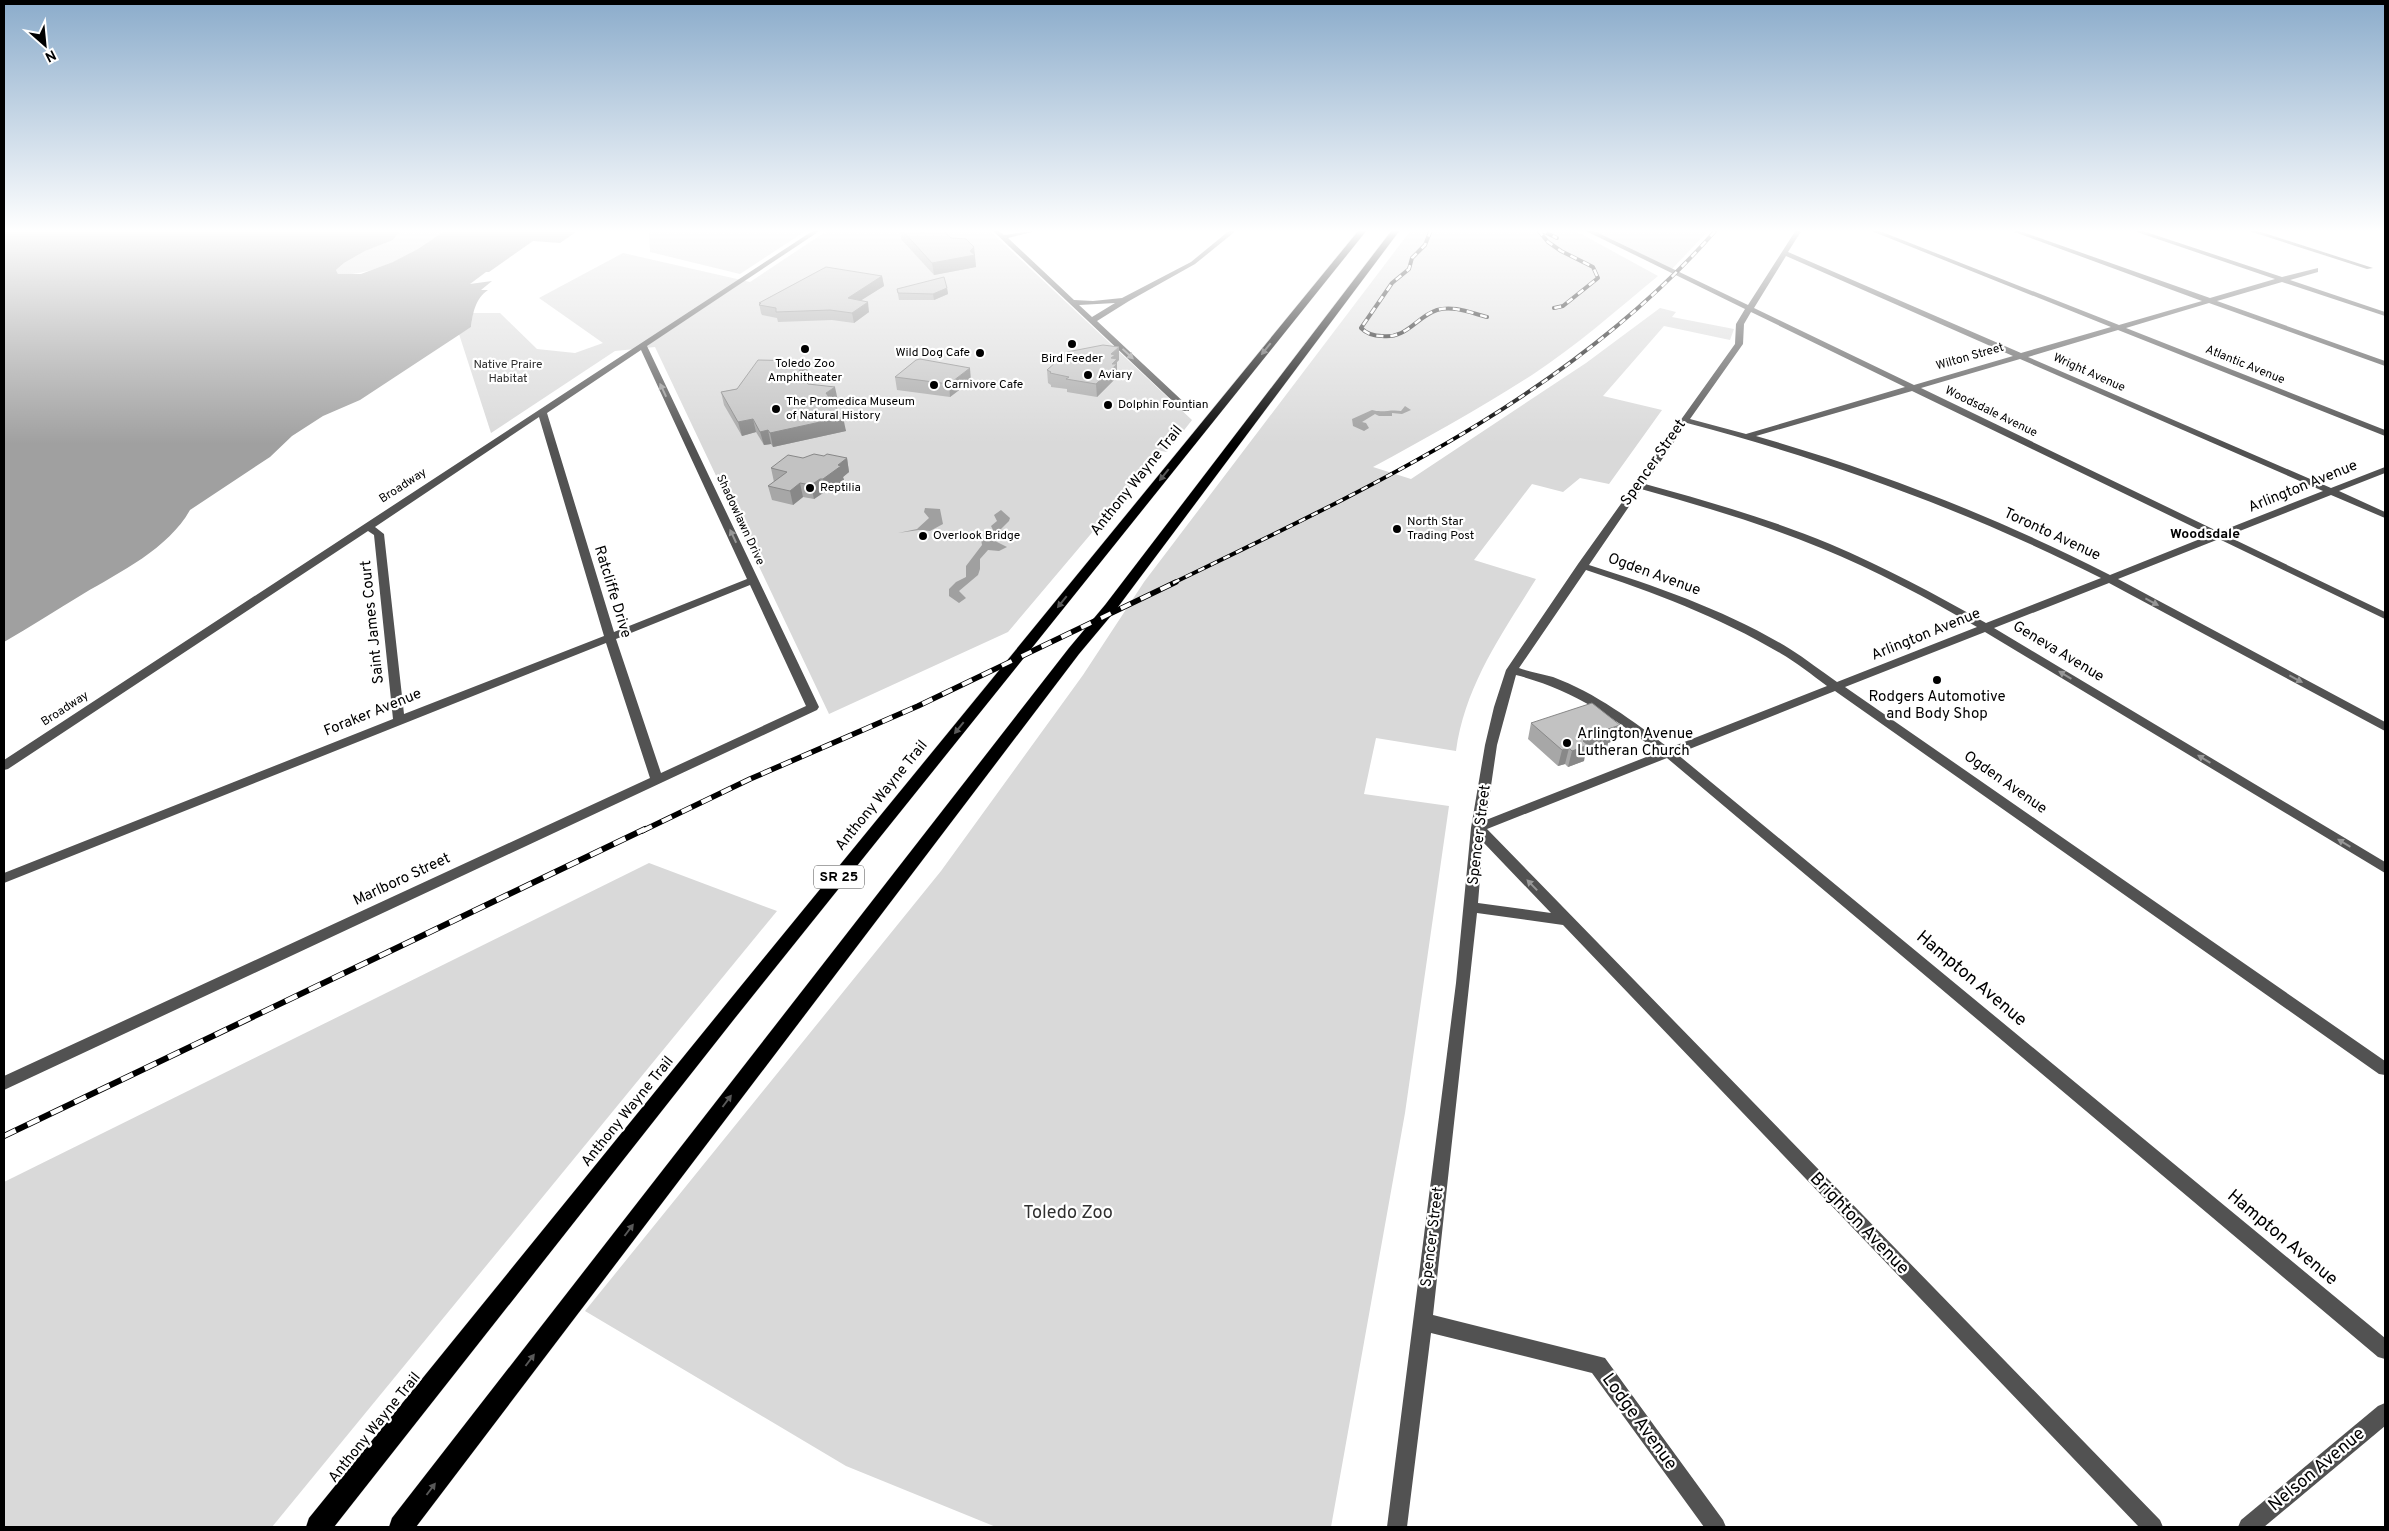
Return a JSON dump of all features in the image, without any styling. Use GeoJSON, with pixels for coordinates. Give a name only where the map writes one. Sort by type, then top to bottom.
{"type":"FeatureCollection","features":[{"type":"Feature","properties":{"kind":"highway","name":"Anthony Wayne Trail"},"geometry":{"type":"LineString","coordinates":[[318,1527],[729,1013],[1305,301]]}},
{"type":"Feature","properties":{"kind":"highway","name":"SR 25"},"geometry":{"type":"LineString","coordinates":[[401,1527],[851,940],[1074,651],[1110,608],[1342,301]]}},
{"type":"Feature","properties":{"kind":"street","name":"Broadway"},"geometry":{"type":"LineString","coordinates":[[4,766],[709,301]]}},
{"type":"Feature","properties":{"kind":"street"},"geometry":{"type":"LineString","coordinates":[[1074,302],[1114,301]]}},
{"type":"Feature","properties":{"kind":"street"},"geometry":{"type":"LineString","coordinates":[[1093,320],[1122,301]]}},
{"type":"Feature","properties":{"kind":"street","name":"Woodsdale Avenue"},"geometry":{"type":"LineString","coordinates":[[1735,301],[2385,616]]}},
{"type":"Feature","properties":{"kind":"street","name":"Spencer Street"},"geometry":{"type":"LineString","coordinates":[[1397,1527],[1472,907],[1478,828],[1501,698],[1512,670],[1639,484],[1739,344],[1740,324],[1753,301]]}},
{"type":"Feature","properties":{"kind":"street","name":"Wright Avenue"},"geometry":{"type":"LineString","coordinates":[[1895,301],[2385,515]]}},
{"type":"Feature","properties":{"kind":"street","name":"Atlantic Avenue"},"geometry":{"type":"LineString","coordinates":[[2053,301],[2385,433]]}},
{"type":"Feature","properties":{"kind":"street","name":"Wilton Street"},"geometry":{"type":"LineString","coordinates":[[1748,436],[2204,301]]}},
{"type":"Feature","properties":{"kind":"street"},"geometry":{"type":"LineString","coordinates":[[2213,301],[2385,364]]}},
{"type":"Feature","properties":{"kind":"street"},"geometry":{"type":"LineString","coordinates":[[2348,301],[2385,314]]}},
{"type":"Feature","properties":{"kind":"street"},"geometry":{"type":"LineString","coordinates":[[1074,302],[1186,408]]}},
{"type":"Feature","properties":{"kind":"street","name":"Shadowlawn Drive"},"geometry":{"type":"LineString","coordinates":[[642,345],[814,707]]}},
{"type":"Feature","properties":{"kind":"street","name":"Ratcliffe Drive"},"geometry":{"type":"LineString","coordinates":[[542,412],[610,638],[657,780]]}},
{"type":"Feature","properties":{"kind":"street","name":"Toronto Avenue"},"geometry":{"type":"LineString","coordinates":[[1685,420],[1748,436],[1847,466],[1923,494],[2030,540],[2109,579],[2385,727]]}},
{"type":"Feature","properties":{"kind":"street","name":"Arlington Avenue"},"geometry":{"type":"LineString","coordinates":[[1478,828],[2385,470]]}},
{"type":"Feature","properties":{"kind":"street","name":"Geneva Avenue"},"geometry":{"type":"LineString","coordinates":[[1639,484],[1763,522],[1833,549],[1912,586],[1986,628],[2385,868]]}},
{"type":"Feature","properties":{"kind":"street","name":"Saint James Court"},"geometry":{"type":"LineString","coordinates":[[367,526],[379,534],[399,720]]}},
{"type":"Feature","properties":{"kind":"street","name":"Ogden Avenue"},"geometry":{"type":"LineString","coordinates":[[1582,566],[1657,590],[1728,621],[1785,651],[1838,686],[2385,1069]]}},
{"type":"Feature","properties":{"kind":"street","name":"Foraker Avenue"},"geometry":{"type":"LineString","coordinates":[[4,878],[754,580]]}},
{"type":"Feature","properties":{"kind":"street","name":"Hampton Avenue"},"geometry":{"type":"LineString","coordinates":[[1512,670],[1549,680],[1585,696],[1619,717],[1668,753],[2385,1350]]}},
{"type":"Feature","properties":{"kind":"street","name":"Marlboro Street"},"geometry":{"type":"LineString","coordinates":[[4,1083],[814,707]]}},
{"type":"Feature","properties":{"kind":"street","name":"Brighton Avenue"},"geometry":{"type":"LineString","coordinates":[[1478,828],[2153,1527]]}},
{"type":"Feature","properties":{"kind":"street"},"geometry":{"type":"LineString","coordinates":[[1472,907],[1565,920]]}},
{"type":"Feature","properties":{"kind":"street","name":"Lodge Avenue"},"geometry":{"type":"LineString","coordinates":[[1423,1322],[1598,1365],[1716,1527]]}},
{"type":"Feature","properties":{"kind":"street","name":"Nelson Avenue"},"geometry":{"type":"LineString","coordinates":[[2248,1527],[2385,1413]]}},
{"type":"Feature","properties":{"kind":"green space","name":"Native Praire Habitat"},"geometry":{"type":"Polygon","coordinates":[[[544,301],[1065,301],[1192,420],[1167,452],[1161,451],[1008,632],[829,714],[655,347],[615,351],[491,433],[459,334],[471,327],[473,313],[500,313],[537,349],[575,353],[603,343],[544,301]]]}},
{"type":"Feature","properties":{"kind":"green space","name":"Toledo Zoo"},"geometry":{"type":"Polygon","coordinates":[[[1357,301],[1628,301],[1532,375],[1373,467],[1411,479],[1586,363],[1660,308],[1676,312],[1672,317],[1734,329],[1730,340],[1664,326],[1603,396],[1662,410],[1609,484],[1580,478],[1563,492],[1532,484],[1474,560],[1536,579],[1498,640],[1476,682],[1461,727],[1456,751],[1376,738],[1364,794],[1449,806],[1405,1113],[1331,1527],[996,1527],[846,1466],[585,1311],[941,871],[1083,675],[1144,582],[1357,301]]]}},
{"type":"Feature","properties":{"kind":"green space"},"geometry":{"type":"Polygon","coordinates":[[[649,863],[777,911],[272,1527],[4,1527],[4,1182],[649,863]]]}},
{"type":"Feature","properties":{"kind":"shaded area"},"geometry":{"type":"Polygon","coordinates":[[[4,301],[477,301],[471,327],[360,400],[323,416],[292,436],[270,457],[190,510],[181,524],[156,548],[127,568],[4,642],[4,301]]]}},
{"type":"Feature","properties":{"kind":"shaded area"},"geometry":{"type":"Polygon","coordinates":[[[1405,406],[1411,410],[1402,414],[1392,413],[1392,416],[1379,416],[1375,414],[1362,422],[1366,423],[1369,428],[1364,431],[1353,426],[1352,419],[1372,410],[1401,411],[1405,406]]]}},
{"type":"Feature","properties":{"kind":"shaded area"},"geometry":{"type":"Polygon","coordinates":[[[925,508],[940,509],[943,524],[930,531],[919,530],[898,533],[917,529],[929,518],[924,512],[925,508]]]}},
{"type":"Feature","properties":{"kind":"shaded area"},"geometry":{"type":"Polygon","coordinates":[[[1001,510],[1010,518],[1009,521],[991,539],[1007,547],[999,551],[988,550],[980,559],[978,575],[959,591],[966,598],[959,603],[949,596],[949,589],[956,582],[966,577],[966,566],[982,545],[981,539],[993,530],[991,526],[997,521],[994,515],[1001,510]]]}},
{"type":"Feature","properties":{"kind":"building"},"geometry":{"type":"Polygon","coordinates":[[[762,301],[868,302],[852,313],[830,310],[776,312],[776,308],[759,305],[761,303],[759,303],[762,301]]]}},
{"type":"Feature","properties":{"kind":"building"},"geometry":{"type":"Polygon","coordinates":[[[1103,345],[1119,347],[1111,354],[1115,355],[1111,358],[1117,359],[1112,364],[1117,364],[1096,384],[1066,379],[1069,377],[1050,373],[1047,370],[1067,352],[1103,345]]]}},
{"type":"Feature","properties":{"kind":"building"},"geometry":{"type":"Polygon","coordinates":[[[920,359],[970,368],[949,384],[895,377],[916,360],[920,359]]]}},
{"type":"Feature","properties":{"kind":"building","name":"The Promedica Museum of Natural History"},"geometry":{"type":"Polygon","coordinates":[[[758,360],[806,361],[799,371],[808,384],[835,387],[826,393],[843,417],[770,433],[768,430],[760,432],[753,419],[738,422],[721,392],[737,389],[758,360]]]}},
{"type":"Feature","properties":{"kind":"building"},"geometry":{"type":"Polygon","coordinates":[[[814,454],[824,456],[827,454],[847,458],[838,465],[841,466],[811,485],[800,483],[790,491],[768,486],[787,472],[771,468],[788,455],[803,458],[814,454]]]}},
{"type":"Feature","properties":{"kind":"building"},"geometry":{"type":"Polygon","coordinates":[[[1592,703],[1620,725],[1608,729],[1611,731],[1583,741],[1588,745],[1572,751],[1569,748],[1562,750],[1531,723],[1592,703]]]}},
{"type":"Feature","properties":{"kind":"railway"},"geometry":{"type":"LineString","coordinates":[[1379,301],[1361,328],[1366,332],[1379,336],[1391,336],[1405,331],[1423,317],[1437,310],[1449,308],[1487,317]]}},
{"type":"Feature","properties":{"kind":"railway"},"geometry":{"type":"LineString","coordinates":[[1554,308],[1563,306],[1569,301]]}},
{"type":"Feature","properties":{"kind":"railway"},"geometry":{"type":"LineString","coordinates":[[1173,583],[1319,512],[1463,434],[1532,390],[1597,342],[1644,301]]}},
{"type":"Feature","properties":{"kind":"railway"},"geometry":{"type":"LineString","coordinates":[[642,831],[750,779],[918,706],[1176,582]]}},
{"type":"Feature","properties":{"kind":"railway"},"geometry":{"type":"LineString","coordinates":[[4,1136],[645,829]]}},
{"type":"Feature","properties":{"kind":"place","name":"Bird Feeder"},"geometry":{"type":"Point","coordinates":[1072,344]}},
{"type":"Feature","properties":{"kind":"place","name":"Toledo Zoo Amphitheater"},"geometry":{"type":"Point","coordinates":[805,349]}},
{"type":"Feature","properties":{"kind":"place","name":"Wild Dog Cafe"},"geometry":{"type":"Point","coordinates":[980,353]}},
{"type":"Feature","properties":{"kind":"place","name":"Aviary"},"geometry":{"type":"Point","coordinates":[1088,375]}},
{"type":"Feature","properties":{"kind":"place","name":"Carnivore Cafe"},"geometry":{"type":"Point","coordinates":[934,385]}},
{"type":"Feature","properties":{"kind":"place","name":"Dolphin Fountian"},"geometry":{"type":"Point","coordinates":[1108,405]}},
{"type":"Feature","properties":{"kind":"place","name":"The Promedica Museum of Natural History"},"geometry":{"type":"Point","coordinates":[776,409]}},
{"type":"Feature","properties":{"kind":"place","name":"Reptilia"},"geometry":{"type":"Point","coordinates":[810,488]}},
{"type":"Feature","properties":{"kind":"place","name":"North Star Trading Post"},"geometry":{"type":"Point","coordinates":[1397,529]}},
{"type":"Feature","properties":{"kind":"place","name":"Overlook Bridge"},"geometry":{"type":"Point","coordinates":[923,536]}},
{"type":"Feature","properties":{"kind":"place","name":"Rodgers Automotive and Body Shop"},"geometry":{"type":"Point","coordinates":[1937,680]}},
{"type":"Feature","properties":{"kind":"place","name":"Arlington Avenue Lutheran Church"},"geometry":{"type":"Point","coordinates":[1567,743]}},
{"type":"Feature","properties":{"kind":"district","name":"Woodsdale"},"geometry":{"type":"Point","coordinates":[2205,534]}}]}
